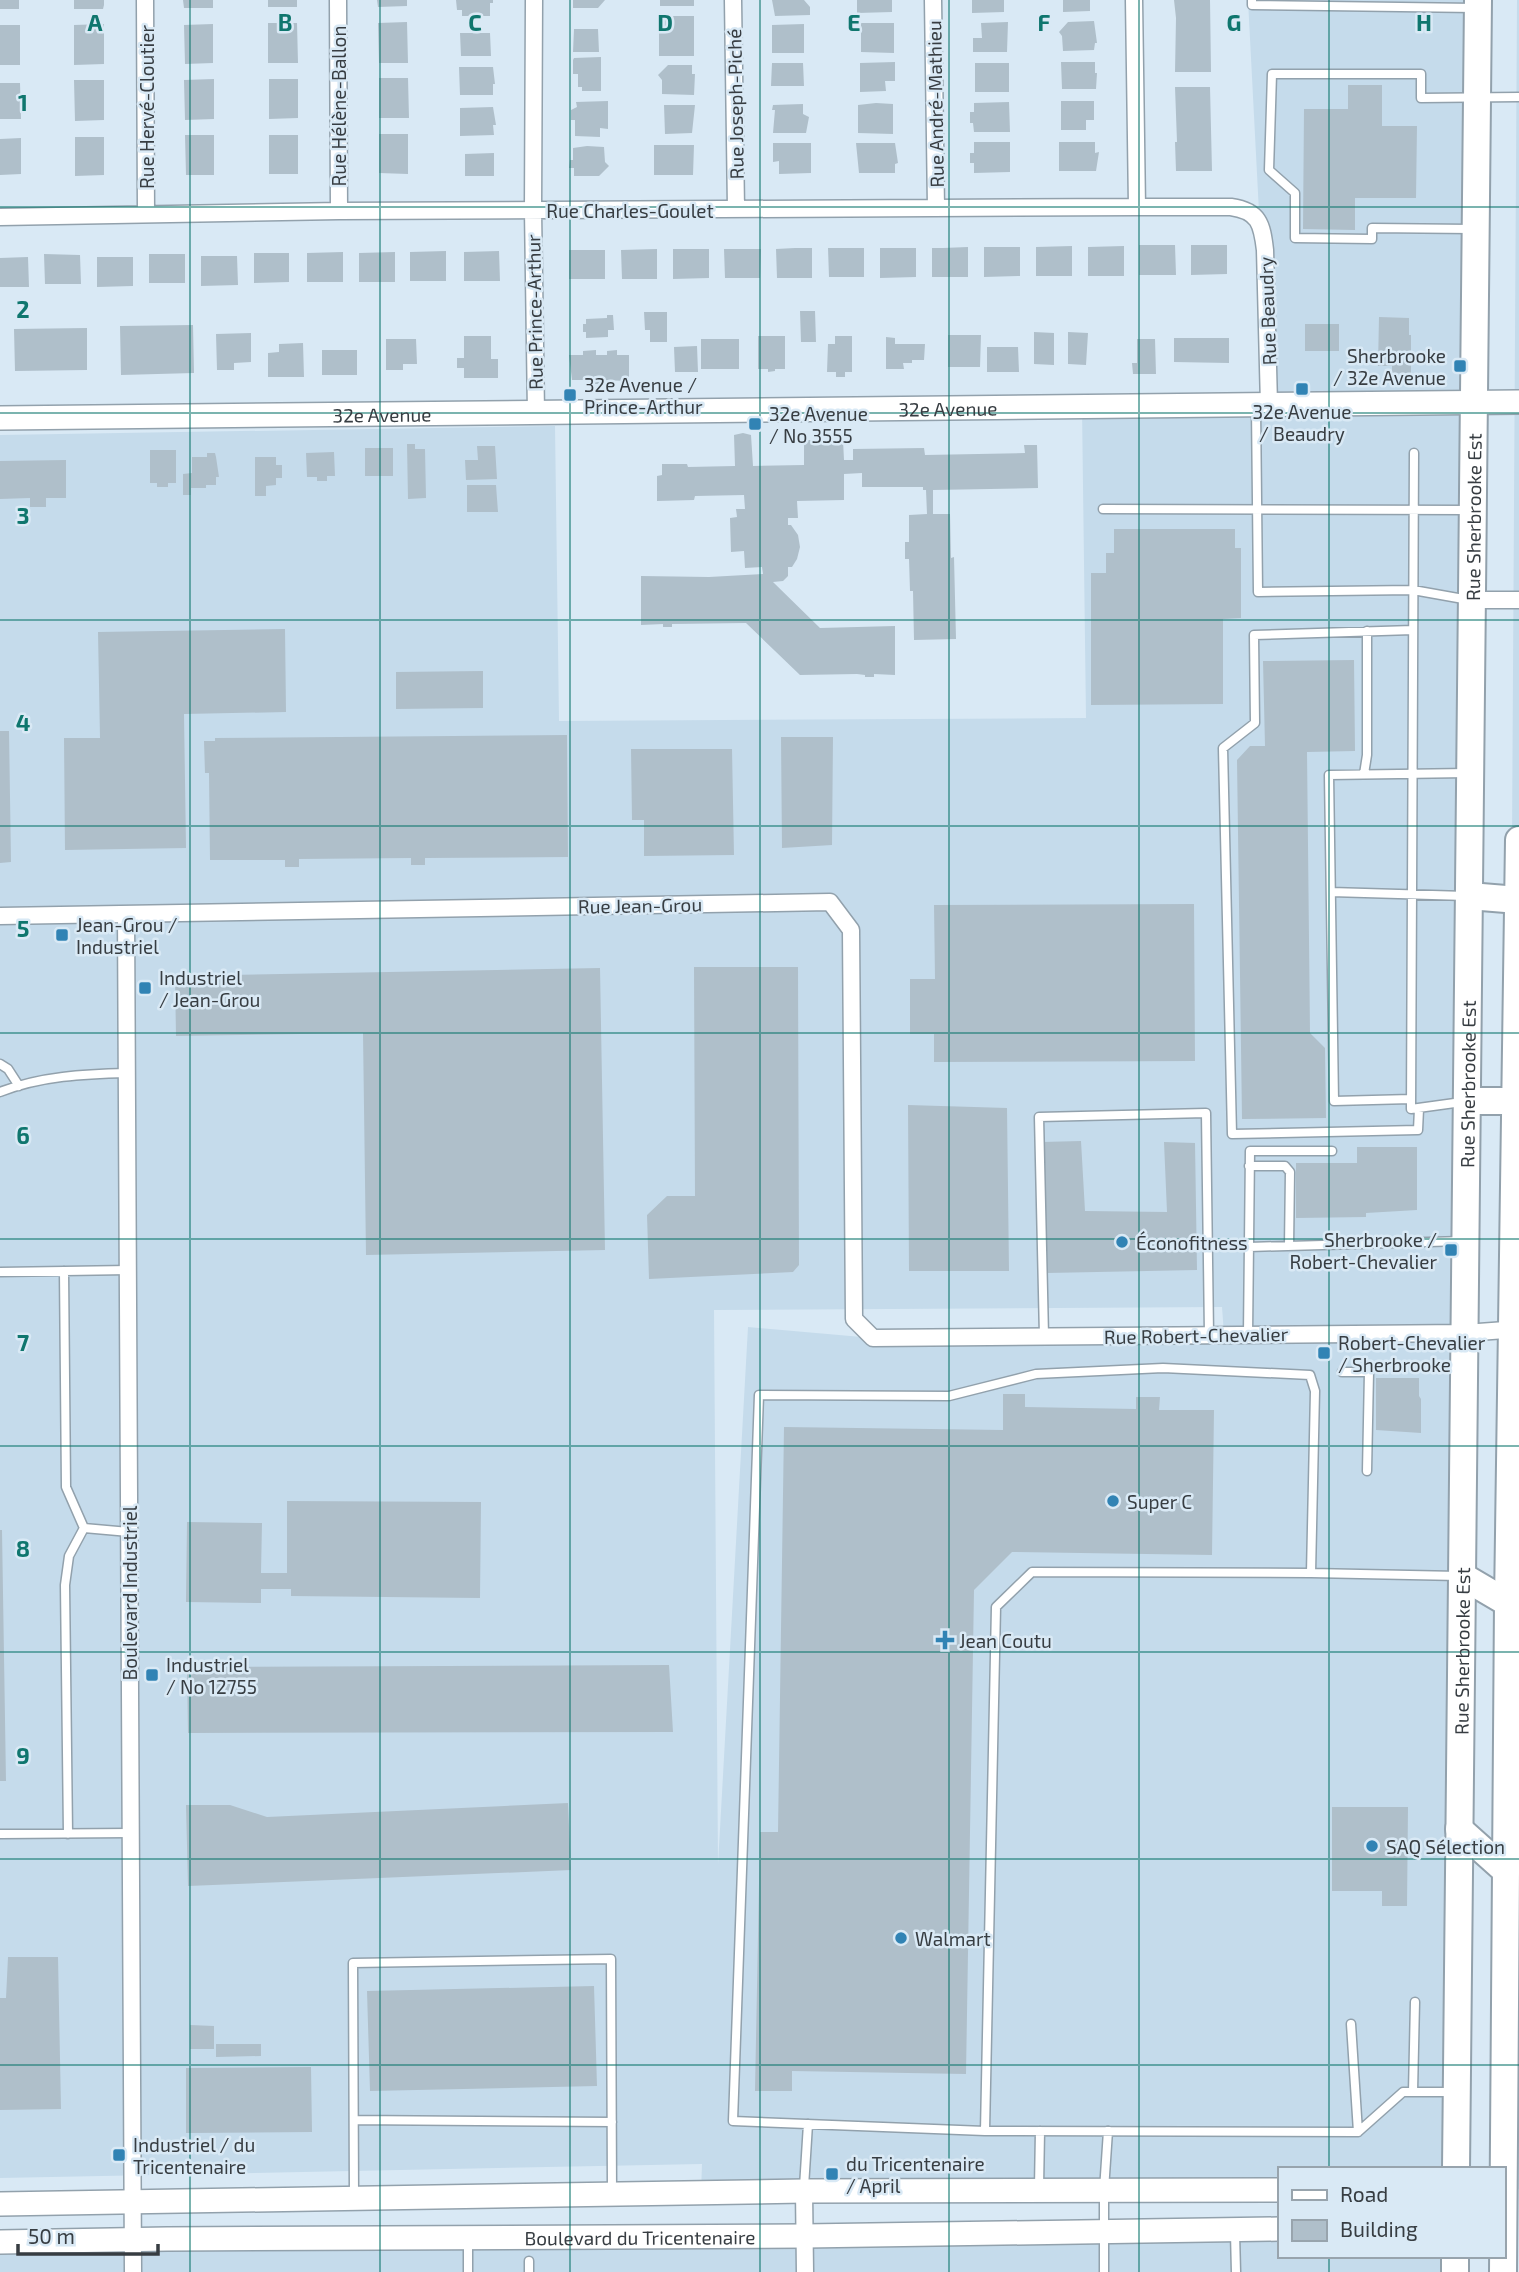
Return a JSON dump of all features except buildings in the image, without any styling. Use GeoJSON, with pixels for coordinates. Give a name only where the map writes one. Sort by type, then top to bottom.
{"type":"FeatureCollection","features":[{"type":"Feature","properties":{"kind":"main road","name":"Rue Sherbrooke Est"},"geometry":{"type":"LineString","coordinates":[[1456,2167],[1478,4]]}},
{"type":"Feature","properties":{"kind":"main road"},"geometry":{"type":"LineString","coordinates":[[1504,2167],[1516,1329],[1519,840]]}},
{"type":"Feature","properties":{"kind":"main road"},"geometry":{"type":"LineString","coordinates":[[1469,896],[1519,900]]}},
{"type":"Feature","properties":{"kind":"main road"},"geometry":{"type":"LineString","coordinates":[[1467,1101],[1518,1101]]}},
{"type":"Feature","properties":{"kind":"main road"},"geometry":{"type":"LineString","coordinates":[[1462,1576],[1512,1587]]}},
{"type":"Feature","properties":{"kind":"main road"},"geometry":{"type":"LineString","coordinates":[[1460,1829],[1510,1871]]}},
{"type":"Feature","properties":{"kind":"street","name":"Rue Hervé-Cloutier"},"geometry":{"type":"LineString","coordinates":[[145,0],[146,213]]}},
{"type":"Feature","properties":{"kind":"street","name":"Rue Hélène-Ballon"},"geometry":{"type":"LineString","coordinates":[[338,0],[339,211]]}},
{"type":"Feature","properties":{"kind":"street","name":"Rue Prince-Arthur"},"geometry":{"type":"LineString","coordinates":[[534,0],[536,413]]}},
{"type":"Feature","properties":{"kind":"street","name":"Rue Joseph-Piché"},"geometry":{"type":"LineString","coordinates":[[733,0],[736,209]]}},
{"type":"Feature","properties":{"kind":"street","name":"Rue André-Mathieu"},"geometry":{"type":"LineString","coordinates":[[933,0],[936,208]]}},
{"type":"Feature","properties":{"kind":"street"},"geometry":{"type":"LineString","coordinates":[[1135,0],[1137,207]]}},
{"type":"Feature","properties":{"kind":"street","name":"Rue Charles-Goulet"},"geometry":{"type":"LineString","coordinates":[[0,217],[339,211],[1137,207],[1231,207],[1245,209],[1257,217]]}},
{"type":"Feature","properties":{"kind":"street","name":"Rue Beaudry"},"geometry":{"type":"LineString","coordinates":[[1257,217],[1265,250],[1263,405]]}},
{"type":"Feature","properties":{"kind":"street","name":"32e Avenue"},"geometry":{"type":"LineString","coordinates":[[0,418],[1519,402]]}},
{"type":"Feature","properties":{"kind":"street"},"geometry":{"type":"LineString","coordinates":[[1472,600],[1519,600]]}},
{"type":"Feature","properties":{"kind":"street","name":"Rue Jean-Grou"},"geometry":{"type":"LineString","coordinates":[[0,916],[830,902],[851,930],[854,1318],[873,1338]]}},
{"type":"Feature","properties":{"kind":"street","name":"Boulevard Industriel"},"geometry":{"type":"LineString","coordinates":[[126,914],[132,2272]]}},
{"type":"Feature","properties":{"kind":"street","name":"Rue Robert-Chevalier"},"geometry":{"type":"LineString","coordinates":[[873,1338],[1465,1333],[1516,1329]]}},
{"type":"Feature","properties":{"kind":"street"},"geometry":{"type":"LineString","coordinates":[[0,2204],[804,2191],[1278,2190]]}},
{"type":"Feature","properties":{"kind":"street"},"geometry":{"type":"LineString","coordinates":[[804,2191],[805,2272]]}},
{"type":"Feature","properties":{"kind":"street","name":"Boulevard du Tricentenaire"},"geometry":{"type":"LineString","coordinates":[[0,2242],[804,2236],[1278,2229]]}},
{"type":"Feature","properties":{"kind":"lane"},"geometry":{"type":"LineString","coordinates":[[1252,0],[1252,5],[1478,4]]}},
{"type":"Feature","properties":{"kind":"lane"},"geometry":{"type":"LineString","coordinates":[[1475,229],[1372,228],[1372,239],[1295,237],[1295,193],[1269,170],[1272,74],[1421,74],[1421,98],[1519,97]]}},
{"type":"Feature","properties":{"kind":"lane"},"geometry":{"type":"LineString","coordinates":[[1263,405],[1257,509],[1258,592],[1413,590],[1472,600]]}},
{"type":"Feature","properties":{"kind":"lane"},"geometry":{"type":"LineString","coordinates":[[1414,453],[1411,1109],[1467,1101]]}},
{"type":"Feature","properties":{"kind":"lane"},"geometry":{"type":"LineString","coordinates":[[1103,509],[1473,510]]}},
{"type":"Feature","properties":{"kind":"lane"},"geometry":{"type":"LineString","coordinates":[[1413,630],[1254,635],[1255,723],[1223,748],[1232,1134],[1418,1130],[1419,1109]]}},
{"type":"Feature","properties":{"kind":"lane"},"geometry":{"type":"LineString","coordinates":[[1364,774],[1367,755],[1367,631]]}},
{"type":"Feature","properties":{"kind":"lane"},"geometry":{"type":"LineString","coordinates":[[1411,1099],[1334,1101],[1329,775],[1471,773]]}},
{"type":"Feature","properties":{"kind":"lane"},"geometry":{"type":"LineString","coordinates":[[1331,892],[1469,896]]}},
{"type":"Feature","properties":{"kind":"lane"},"geometry":{"type":"LineString","coordinates":[[0,1064],[15,1077],[19,1086]]}},
{"type":"Feature","properties":{"kind":"lane"},"geometry":{"type":"LineString","coordinates":[[0,1093],[56,1077],[128,1073]]}},
{"type":"Feature","properties":{"kind":"lane"},"geometry":{"type":"LineString","coordinates":[[1044,1336],[1039,1117],[1206,1113],[1209,1335]]}},
{"type":"Feature","properties":{"kind":"lane"},"geometry":{"type":"LineString","coordinates":[[1248,1335],[1250,1151],[1332,1151]]}},
{"type":"Feature","properties":{"kind":"lane"},"geometry":{"type":"LineString","coordinates":[[1249,1166],[1285,1166],[1290,1172],[1289,1246]]}},
{"type":"Feature","properties":{"kind":"lane"},"geometry":{"type":"LineString","coordinates":[[1249,1247],[1466,1241]]}},
{"type":"Feature","properties":{"kind":"lane"},"geometry":{"type":"LineString","coordinates":[[0,1272],[129,1270]]}},
{"type":"Feature","properties":{"kind":"lane"},"geometry":{"type":"LineString","coordinates":[[64,1271],[66,1487],[84,1528]]}},
{"type":"Feature","properties":{"kind":"lane"},"geometry":{"type":"LineString","coordinates":[[1311,1573],[1315,1391],[1310,1375],[1163,1368],[1035,1374],[949,1396],[759,1395],[733,2121],[985,2131],[1358,2132],[1404,2092],[1457,2092]]}},
{"type":"Feature","properties":{"kind":"lane"},"geometry":{"type":"LineString","coordinates":[[1342,1372],[1368,1371],[1367,1471]]}},
{"type":"Feature","properties":{"kind":"lane"},"geometry":{"type":"LineString","coordinates":[[84,1528],[129,1532]]}},
{"type":"Feature","properties":{"kind":"lane"},"geometry":{"type":"LineString","coordinates":[[68,1834],[65,1585],[69,1556],[84,1528]]}},
{"type":"Feature","properties":{"kind":"lane"},"geometry":{"type":"LineString","coordinates":[[985,2131],[996,1607],[1032,1572],[1462,1576]]}},
{"type":"Feature","properties":{"kind":"lane"},"geometry":{"type":"LineString","coordinates":[[0,1834],[130,1833]]}},
{"type":"Feature","properties":{"kind":"lane"},"geometry":{"type":"LineString","coordinates":[[354,2198],[354,1963],[611,1959],[612,2194]]}},
{"type":"Feature","properties":{"kind":"lane"},"geometry":{"type":"LineString","coordinates":[[1413,2092],[1415,2002]]}},
{"type":"Feature","properties":{"kind":"lane"},"geometry":{"type":"LineString","coordinates":[[1351,2024],[1358,2132]]}},
{"type":"Feature","properties":{"kind":"lane"},"geometry":{"type":"LineString","coordinates":[[354,2120],[612,2122]]}},
{"type":"Feature","properties":{"kind":"lane"},"geometry":{"type":"LineString","coordinates":[[804,2191],[808,2124]]}},
{"type":"Feature","properties":{"kind":"lane"},"geometry":{"type":"LineString","coordinates":[[1038,2190],[1040,2131]]}},
{"type":"Feature","properties":{"kind":"lane"},"geometry":{"type":"LineString","coordinates":[[1104,2272],[1104,2190],[1108,2131]]}},
{"type":"Feature","properties":{"kind":"lane"},"geometry":{"type":"LineString","coordinates":[[1235,2230],[1236,2272]]}},
{"type":"Feature","properties":{"kind":"lane"},"geometry":{"type":"LineString","coordinates":[[468,2238],[468,2272]]}},
{"type":"Feature","properties":{"kind":"lane"},"geometry":{"type":"LineString","coordinates":[[529,2260],[529,2272]]}},
{"type":"Feature","properties":{"kind":"shaded area"},"geometry":{"type":"Polygon","coordinates":[[[1248,0],[1478,0],[1456,2167],[1278,2167],[1278,2190],[701,2192],[702,2164],[0,2178],[0,435],[555,426],[559,721],[1086,718],[1082,407],[1269,405],[1248,0]],[[1222,1307],[714,1310],[718,1865],[748,1327],[873,1338],[1224,1334],[1222,1307]]]}},
{"type":"Feature","properties":{"kind":"shaded area"},"geometry":{"type":"Polygon","coordinates":[[[1519,0],[1519,2189],[1505,2189],[1519,0]]]}},
{"type":"Feature","properties":{"kind":"shaded area"},"geometry":{"type":"Polygon","coordinates":[[[1278,2229],[1278,2258],[1455,2258],[1455,2272],[0,2272],[0,2242],[1278,2229]]]}},
{"type":"Feature","properties":{"kind":"place","name":"Sherbrooke / 32e Avenue"},"geometry":{"type":"Point","coordinates":[1460,366]}},
{"type":"Feature","properties":{"kind":"place","name":"32e Avenue / Beaudry"},"geometry":{"type":"Point","coordinates":[1302,389]}},
{"type":"Feature","properties":{"kind":"place","name":"32e Avenue / Prince-Arthur"},"geometry":{"type":"Point","coordinates":[570,395]}},
{"type":"Feature","properties":{"kind":"place","name":"32e Avenue / No 3555"},"geometry":{"type":"Point","coordinates":[755,424]}},
{"type":"Feature","properties":{"kind":"place","name":"Jean-Grou / Industriel"},"geometry":{"type":"Point","coordinates":[62,935]}},
{"type":"Feature","properties":{"kind":"place","name":"Industriel / Jean-Grou"},"geometry":{"type":"Point","coordinates":[145,988]}},
{"type":"Feature","properties":{"kind":"place","name":"Éconofitness"},"geometry":{"type":"Point","coordinates":[1122,1242]}},
{"type":"Feature","properties":{"kind":"place","name":"Sherbrooke / Robert-Chevalier"},"geometry":{"type":"Point","coordinates":[1451,1250]}},
{"type":"Feature","properties":{"kind":"place","name":"Robert-Chevalier / Sherbrooke"},"geometry":{"type":"Point","coordinates":[1324,1353]}},
{"type":"Feature","properties":{"kind":"place","name":"Super C"},"geometry":{"type":"Point","coordinates":[1113,1501]}},
{"type":"Feature","properties":{"kind":"place","name":"Jean Coutu"},"geometry":{"type":"Point","coordinates":[945,1640]}},
{"type":"Feature","properties":{"kind":"place","name":"Industriel / No 12755"},"geometry":{"type":"Point","coordinates":[152,1675]}},
{"type":"Feature","properties":{"kind":"place","name":"SAQ Sélection"},"geometry":{"type":"Point","coordinates":[1372,1846]}},
{"type":"Feature","properties":{"kind":"place","name":"Walmart"},"geometry":{"type":"Point","coordinates":[901,1938]}},
{"type":"Feature","properties":{"kind":"place","name":"Industriel / du Tricentenaire"},"geometry":{"type":"Point","coordinates":[119,2155]}},
{"type":"Feature","properties":{"kind":"place","name":"du Tricentenaire / April"},"geometry":{"type":"Point","coordinates":[832,2174]}}]}
